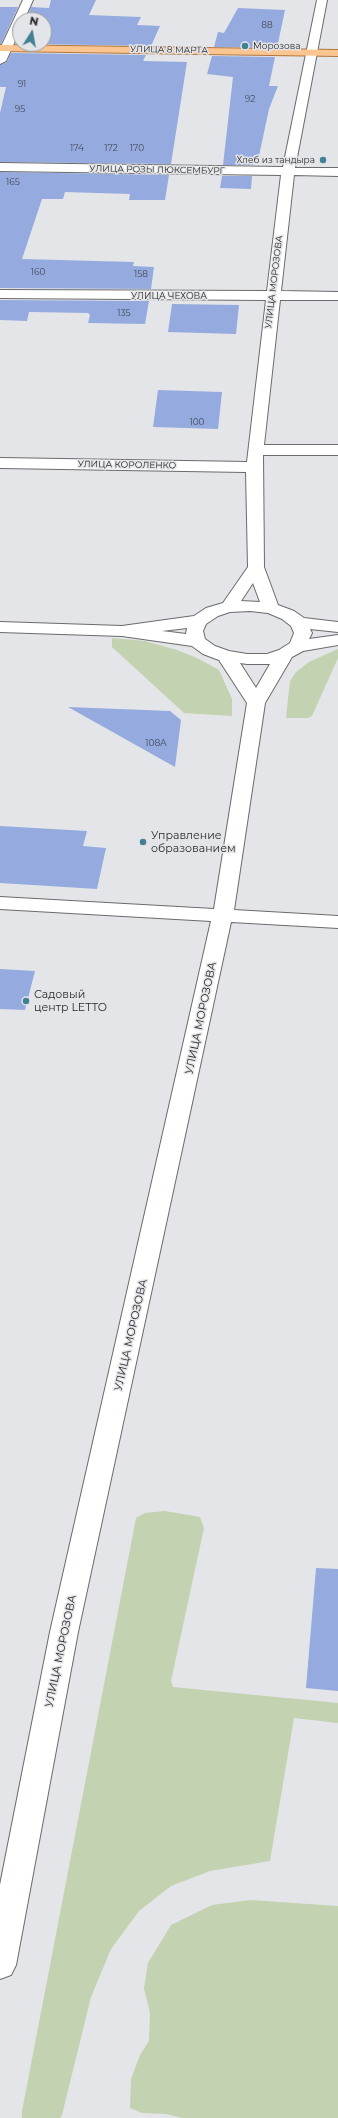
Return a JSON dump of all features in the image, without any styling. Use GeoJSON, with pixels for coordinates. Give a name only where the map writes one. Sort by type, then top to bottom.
{"type":"FeatureCollection","features":[{"type":"Feature","properties":{"kind":"main road","name":"УЛИЦА 8 МАРТА"},"geometry":{"type":"LineString","coordinates":[[3,48],[338,53]]}},
{"type":"Feature","properties":{"kind":"street"},"geometry":{"type":"LineString","coordinates":[[0,61],[3,48],[28,0]]}},
{"type":"Feature","properties":{"kind":"street","name":"УЛИЦА МОРОЗОВА"},"geometry":{"type":"LineString","coordinates":[[270,608],[256,567],[255,450],[272,296],[288,172],[322,0]]}},
{"type":"Feature","properties":{"kind":"street","name":"УЛИЦА РОЗЫ ЛЮКСЕМБУРГ"},"geometry":{"type":"LineString","coordinates":[[0,167],[338,172]]}},
{"type":"Feature","properties":{"kind":"street","name":"УЛИЦА ЧЕХОВА"},"geometry":{"type":"LineString","coordinates":[[0,294],[338,296]]}},
{"type":"Feature","properties":{"kind":"street"},"geometry":{"type":"LineString","coordinates":[[255,450],[338,450]]}},
{"type":"Feature","properties":{"kind":"street","name":"УЛИЦА КОРОЛЕНКО"},"geometry":{"type":"LineString","coordinates":[[0,463],[254,467]]}},
{"type":"Feature","properties":{"kind":"street"},"geometry":{"type":"LineString","coordinates":[[229,608],[256,567]]}},
{"type":"Feature","properties":{"kind":"street"},"geometry":{"type":"LineString","coordinates":[[122,631],[199,621],[212,612],[229,608],[250,606],[270,608],[288,615],[299,623],[338,627]]}},
{"type":"Feature","properties":{"kind":"street"},"geometry":{"type":"LineString","coordinates":[[197,641],[194,631],[199,621]]}},
{"type":"Feature","properties":{"kind":"street"},"geometry":{"type":"LineString","coordinates":[[226,656],[256,703],[303,633],[299,623]]}},
{"type":"Feature","properties":{"kind":"street"},"geometry":{"type":"LineString","coordinates":[[0,627],[122,631],[197,641],[208,650],[226,656],[268,659],[291,650],[338,640]]}},
{"type":"Feature","properties":{"kind":"street","name":"УЛИЦА МОРОЗОВА"},"geometry":{"type":"LineString","coordinates":[[0,1965],[64,1632],[223,914],[256,703]]}},
{"type":"Feature","properties":{"kind":"street"},"geometry":{"type":"LineString","coordinates":[[0,903],[223,914],[338,922]]}},
{"type":"Feature","properties":{"kind":"green space"},"geometry":{"type":"Polygon","coordinates":[[[112,638],[145,641],[177,650],[197,658],[219,670],[232,699],[232,716],[184,713],[112,647],[112,638]]]}},
{"type":"Feature","properties":{"kind":"green space"},"geometry":{"type":"Polygon","coordinates":[[[338,649],[338,658],[312,716],[308,718],[286,718],[290,681],[296,672],[309,662],[338,649]]]}},
{"type":"Feature","properties":{"kind":"green space"},"geometry":{"type":"Polygon","coordinates":[[[165,1511],[200,1517],[204,1528],[171,1681],[173,1687],[338,1703],[338,1723],[294,1718],[270,1861],[210,1871],[171,1886],[139,1911],[111,1949],[91,1997],[62,2115],[60,2118],[22,2118],[22,2111],[136,1518],[145,1513],[165,1511]]]}},
{"type":"Feature","properties":{"kind":"green space"},"geometry":{"type":"Polygon","coordinates":[[[251,1900],[338,1906],[338,2118],[182,2118],[166,2114],[142,2113],[130,2108],[131,2079],[140,2055],[149,2041],[150,2013],[144,1988],[148,1963],[171,1925],[212,1905],[251,1900]]]}},
{"type":"Feature","properties":{"kind":"building"},"geometry":{"type":"Polygon","coordinates":[[[51,0],[96,0],[89,15],[141,17],[137,25],[160,26],[151,46],[52,44],[52,12],[29,12],[31,7],[49,8],[51,0]]]}},
{"type":"Feature","properties":{"kind":"building"},"geometry":{"type":"Polygon","coordinates":[[[0,7],[18,7],[16,12],[12,12],[12,20],[0,44],[0,7]]]}},
{"type":"Feature","properties":{"kind":"building"},"geometry":{"type":"Polygon","coordinates":[[[238,8],[285,10],[277,48],[214,47],[218,32],[224,33],[238,8]]]}},
{"type":"Feature","properties":{"kind":"building"},"geometry":{"type":"Polygon","coordinates":[[[11,53],[146,55],[143,61],[187,62],[171,164],[0,162],[0,113],[6,87],[0,87],[0,65],[7,62],[11,53]]]}},
{"type":"Feature","properties":{"kind":"building"},"geometry":{"type":"Polygon","coordinates":[[[212,56],[275,57],[269,86],[278,86],[269,109],[259,156],[254,155],[253,165],[223,165],[233,77],[207,74],[212,56]]]}},
{"type":"Feature","properties":{"kind":"building"},"geometry":{"type":"Polygon","coordinates":[[[0,172],[169,175],[165,200],[129,200],[130,194],[65,192],[63,199],[42,199],[22,259],[134,262],[133,266],[154,267],[151,289],[0,288],[0,172]]]}},
{"type":"Feature","properties":{"kind":"building"},"geometry":{"type":"Polygon","coordinates":[[[222,176],[252,176],[251,189],[220,188],[222,176]]]}},
{"type":"Feature","properties":{"kind":"building"},"geometry":{"type":"Polygon","coordinates":[[[0,300],[149,301],[145,324],[88,323],[90,315],[88,313],[29,312],[27,321],[0,320],[0,300]]]}},
{"type":"Feature","properties":{"kind":"building"},"geometry":{"type":"Polygon","coordinates":[[[172,304],[239,305],[236,334],[168,332],[172,304]]]}},
{"type":"Feature","properties":{"kind":"building"},"geometry":{"type":"Polygon","coordinates":[[[158,390],[222,392],[218,429],[153,427],[158,390]]]}},
{"type":"Feature","properties":{"kind":"building"},"geometry":{"type":"Polygon","coordinates":[[[68,707],[170,711],[181,720],[175,767],[68,707]]]}},
{"type":"Feature","properties":{"kind":"building"},"geometry":{"type":"Polygon","coordinates":[[[0,826],[87,831],[83,846],[106,848],[97,889],[0,883],[0,826]]]}},
{"type":"Feature","properties":{"kind":"building"},"geometry":{"type":"Polygon","coordinates":[[[0,969],[35,971],[25,1010],[0,1009],[0,969]]]}},
{"type":"Feature","properties":{"kind":"building"},"geometry":{"type":"Polygon","coordinates":[[[316,1568],[338,1569],[338,1691],[306,1688],[316,1568]]]}},
{"type":"Feature","properties":{"kind":"place","name":"Морозова"},"geometry":{"type":"Point","coordinates":[245,46]}},
{"type":"Feature","properties":{"kind":"place","name":"Хлеб из тандыра"},"geometry":{"type":"Point","coordinates":[323,160]}},
{"type":"Feature","properties":{"kind":"place","name":"Управление образованием"},"geometry":{"type":"Point","coordinates":[143,842]}},
{"type":"Feature","properties":{"kind":"place","name":"Садовый центр LETTO"},"geometry":{"type":"Point","coordinates":[26,1001]}}]}
